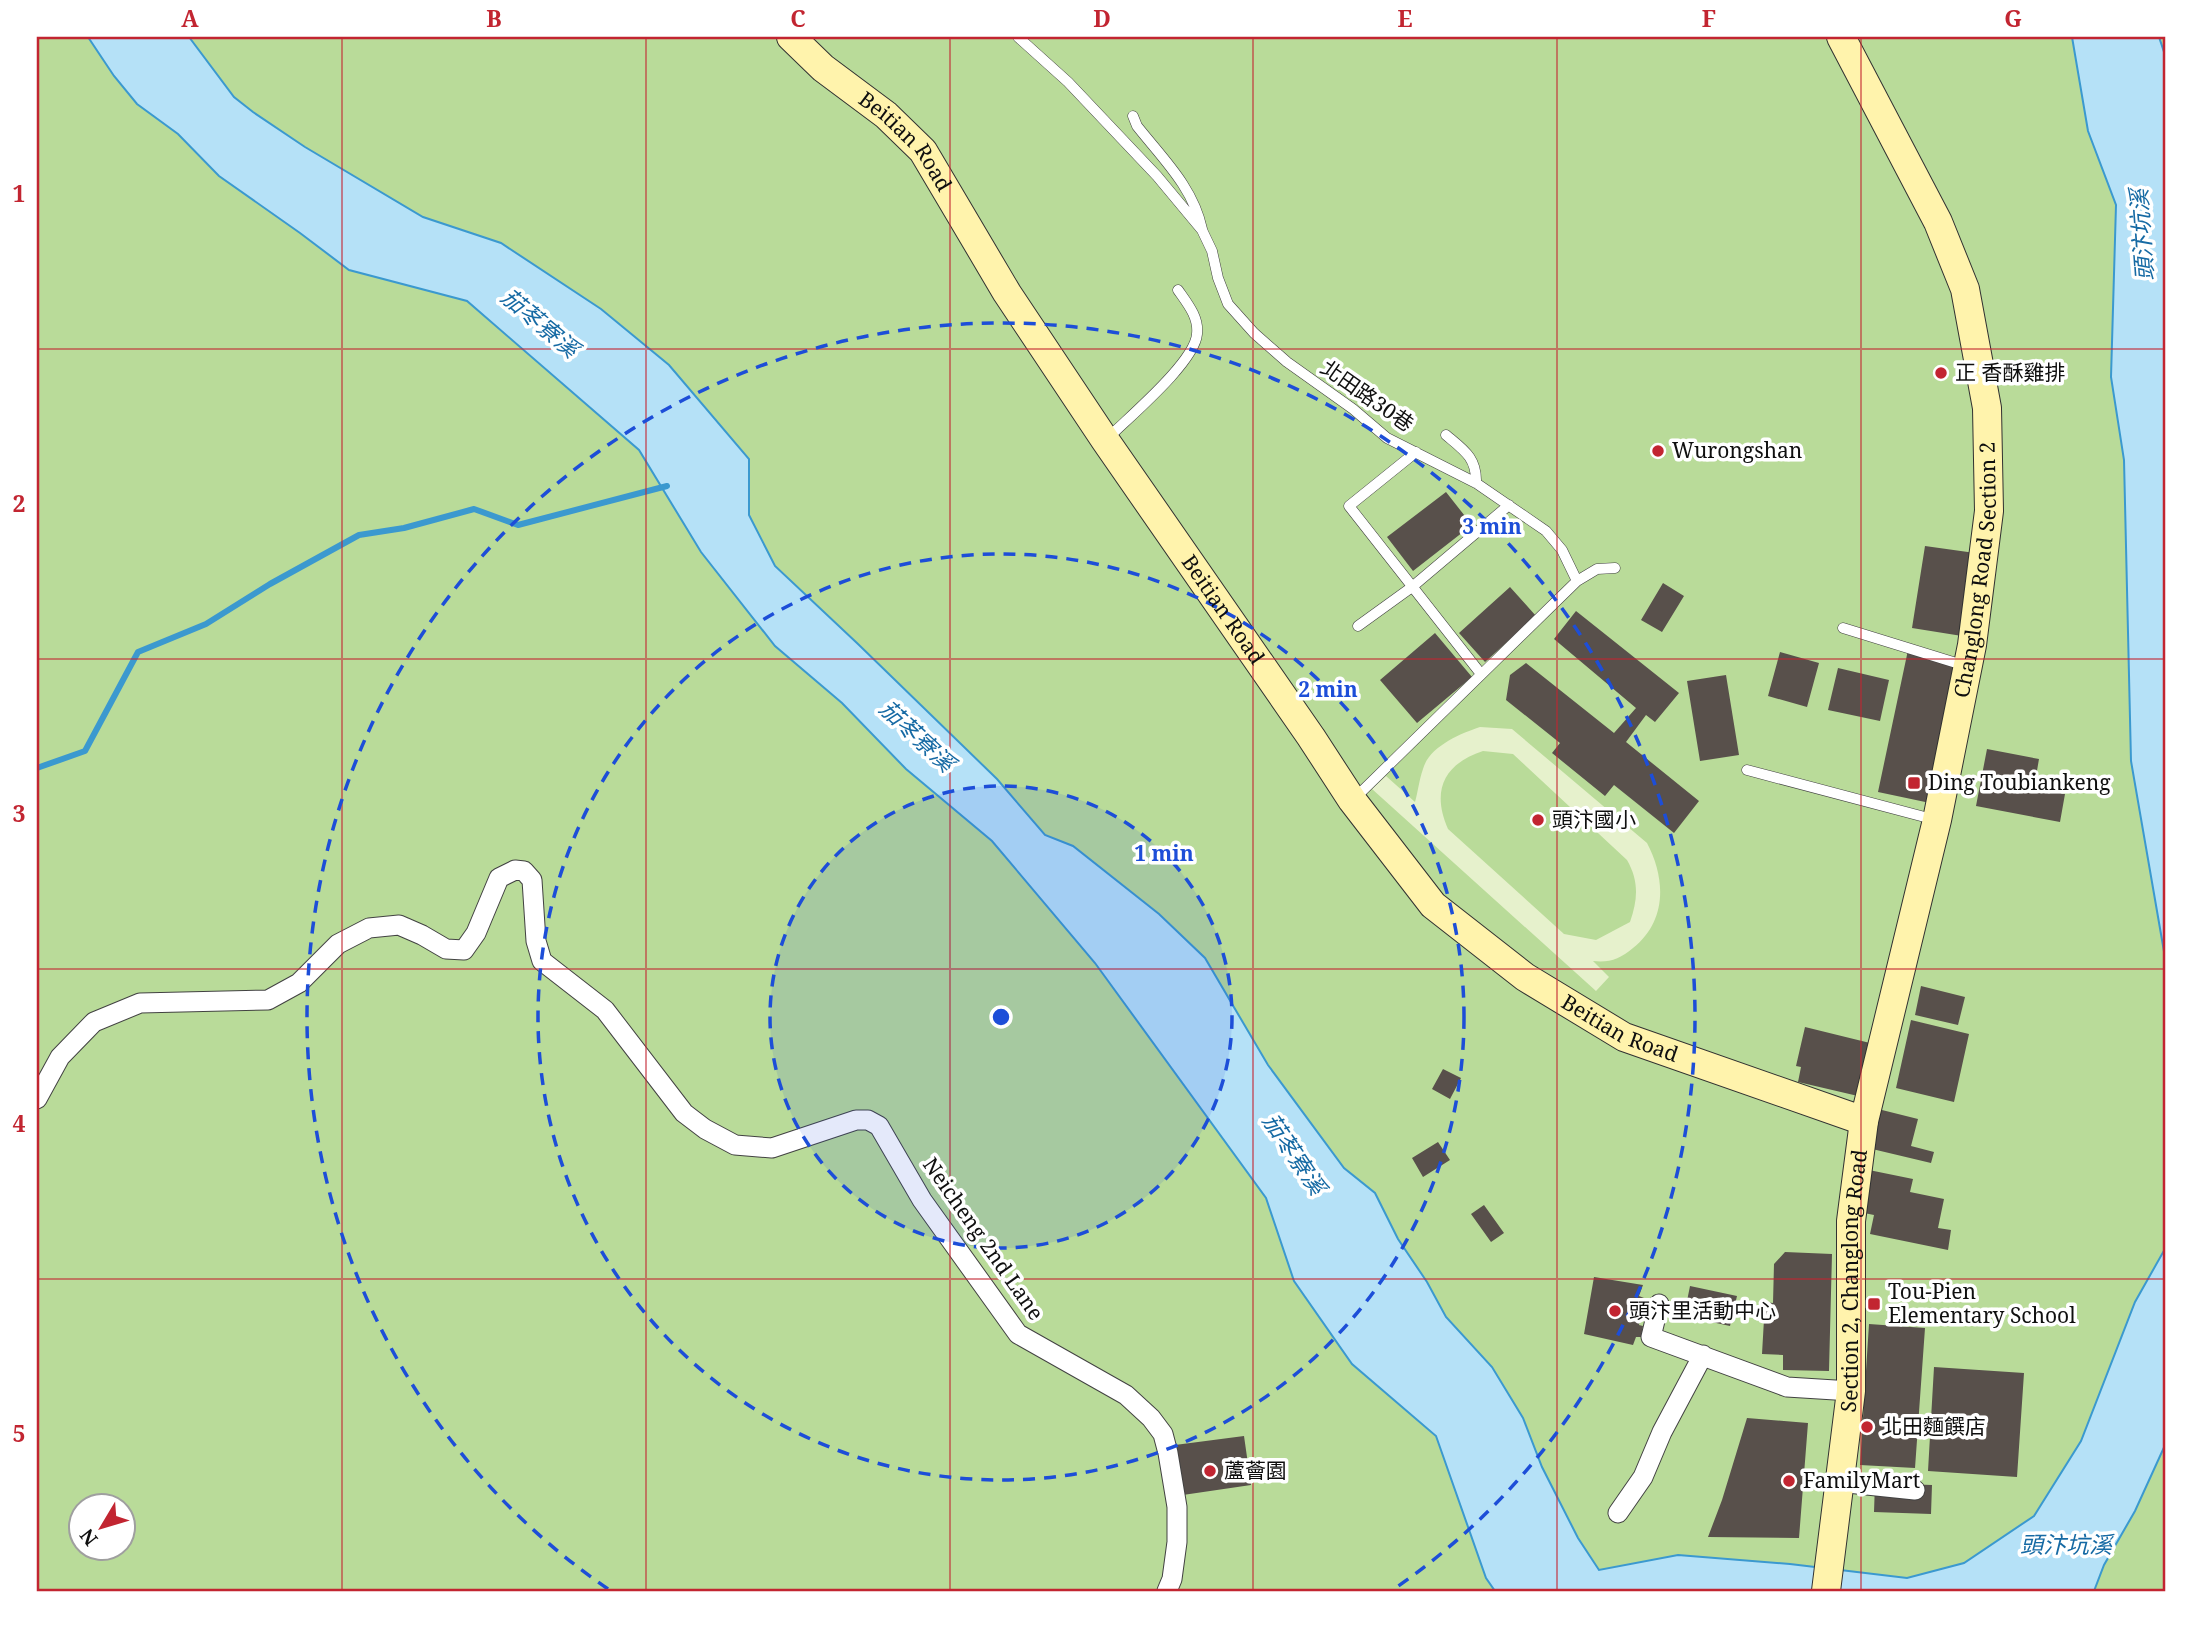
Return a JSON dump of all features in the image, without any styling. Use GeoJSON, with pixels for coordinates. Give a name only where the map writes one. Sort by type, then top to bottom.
{"type":"FeatureCollection","features":[{"type":"Feature","properties":{"kind":"main road","name":"Beitian Road"},"geometry":{"type":"LineString","coordinates":[[791,37],[823,68],[886,115],[923,151],[1007,293],[1105,440],[1352,800],[1433,905],[1525,978],[1624,1037],[1864,1121]]}},
{"type":"Feature","properties":{"kind":"main road","name":"Changlong Road Section 2"},"geometry":{"type":"LineString","coordinates":[[1841,37],[1938,222],[1965,289],[1987,408],[1989,511],[1967,666],[1937,820],[1864,1121]]}},
{"type":"Feature","properties":{"kind":"main road","name":"Section 2, Changlong Road"},"geometry":{"type":"LineString","coordinates":[[1826,1591],[1851,1391],[1851,1221],[1864,1121]]}},
{"type":"Feature","properties":{"kind":"street","name":"Neicheng 2nd Lane"},"geometry":{"type":"LineString","coordinates":[[37,1098],[60,1057],[94,1022],[140,1003],[268,1000],[299,983],[338,944],[369,928],[399,925],[446,949],[464,950],[476,933],[499,878],[514,870],[524,871],[532,880],[536,942],[542,961],[605,1010],[684,1113],[705,1129],[736,1145],[772,1148],[856,1120],[868,1121],[878,1126],[922,1200],[1018,1334],[1126,1395],[1151,1418],[1163,1434],[1177,1507],[1177,1542],[1172,1579],[1167,1591]]}},
{"type":"Feature","properties":{"kind":"street"},"geometry":{"type":"LineString","coordinates":[[1658,1304],[1651,1337],[1787,1387],[1851,1391]]}},
{"type":"Feature","properties":{"kind":"street"},"geometry":{"type":"LineString","coordinates":[[1618,1513],[1643,1477],[1662,1432],[1703,1355]]}},
{"type":"Feature","properties":{"kind":"street"},"geometry":{"type":"LineString","coordinates":[[1838,1482],[1915,1490]]}},
{"type":"Feature","properties":{"kind":"lane","name":"北田路30巷"},"geometry":{"type":"LineString","coordinates":[[1018,37],[1068,82],[1157,176],[1202,230],[1212,251],[1228,304],[1254,333],[1287,362],[1353,409],[1387,438],[1476,483],[1546,531],[1562,551],[1577,581]]}},
{"type":"Feature","properties":{"kind":"lane"},"geometry":{"type":"LineString","coordinates":[[1133,116],[1137,126],[1189,191],[1202,230]]}},
{"type":"Feature","properties":{"kind":"lane"},"geometry":{"type":"LineString","coordinates":[[1105,440],[1161,387],[1190,355],[1197,335],[1194,314],[1178,290]]}},
{"type":"Feature","properties":{"kind":"lane"},"geometry":{"type":"LineString","coordinates":[[1446,435],[1466,451],[1476,468],[1476,483]]}},
{"type":"Feature","properties":{"kind":"lane"},"geometry":{"type":"LineString","coordinates":[[1416,452],[1349,506],[1481,674]]}},
{"type":"Feature","properties":{"kind":"lane"},"geometry":{"type":"LineString","coordinates":[[1358,626],[1412,587],[1508,505]]}},
{"type":"Feature","properties":{"kind":"lane"},"geometry":{"type":"LineString","coordinates":[[1352,800],[1577,581],[1597,569],[1615,568]]}},
{"type":"Feature","properties":{"kind":"lane"},"geometry":{"type":"LineString","coordinates":[[1843,628],[1967,666]]}},
{"type":"Feature","properties":{"kind":"lane"},"geometry":{"type":"LineString","coordinates":[[1747,770],[1937,820]]}},
{"type":"Feature","properties":{"kind":"green space"},"geometry":{"type":"Polygon","coordinates":[[[37,37],[2166,37],[2166,1591],[37,1591],[37,37]]]}},
{"type":"Feature","properties":{"kind":"green space"},"geometry":{"type":"Polygon","coordinates":[[[1480,727],[1512,729],[1647,843],[1658,871],[1660,899],[1657,912],[1644,937],[1628,952],[1609,961],[1593,961],[1609,977],[1596,991],[1372,789],[1386,776],[1415,802],[1423,769],[1431,754],[1446,742],[1480,727]],[[1483,751],[1470,756],[1450,771],[1441,791],[1443,815],[1448,829],[1564,934],[1596,940],[1630,922],[1636,890],[1634,875],[1627,860],[1513,754],[1483,751]]]}},
{"type":"Feature","properties":{"kind":"water","name":"茄苳寮溪"},"geometry":{"type":"Polygon","coordinates":[[[88,37],[189,37],[234,97],[253,112],[305,147],[423,217],[501,243],[601,309],[669,365],[749,459],[749,515],[775,566],[997,779],[1045,835],[1073,846],[1159,914],[1205,958],[1268,1065],[1344,1168],[1375,1193],[1398,1239],[1427,1282],[1446,1317],[1492,1367],[1523,1418],[1542,1467],[1578,1538],[1599,1570],[1678,1555],[1790,1564],[1907,1578],[1964,1563],[2034,1516],[2081,1441],[2135,1302],[2166,1247],[2166,1443],[2135,1511],[2104,1565],[2094,1591],[1495,1591],[1486,1578],[1436,1436],[1352,1364],[1294,1281],[1266,1198],[1095,963],[992,841],[906,769],[842,703],[775,646],[701,552],[639,450],[467,301],[349,270],[219,176],[178,134],[137,104],[88,37]]]}},
{"type":"Feature","properties":{"kind":"water","name":"頭汴坑溪"},"geometry":{"type":"Polygon","coordinates":[[[2072,37],[2159,37],[2166,58],[2166,963],[2131,761],[2124,460],[2111,377],[2116,205],[2088,131],[2072,37]]]}},
{"type":"Feature","properties":{"kind":"building"},"geometry":{"type":"Polygon","coordinates":[[[1446,492],[1472,525],[1413,571],[1387,537],[1446,492]]]}},
{"type":"Feature","properties":{"kind":"building"},"geometry":{"type":"Polygon","coordinates":[[[1925,546],[1975,553],[1962,636],[1912,628],[1925,546]]]}},
{"type":"Feature","properties":{"kind":"building"},"geometry":{"type":"Polygon","coordinates":[[[1663,583],[1684,596],[1662,632],[1641,620],[1663,583]]]}},
{"type":"Feature","properties":{"kind":"building"},"geometry":{"type":"Polygon","coordinates":[[[1510,587],[1536,616],[1485,662],[1459,633],[1510,587]]]}},
{"type":"Feature","properties":{"kind":"building"},"geometry":{"type":"Polygon","coordinates":[[[1576,611],[1679,693],[1655,722],[1646,715],[1626,742],[1699,801],[1674,833],[1614,785],[1605,796],[1552,753],[1560,743],[1506,700],[1510,675],[1526,663],[1614,733],[1636,708],[1554,639],[1576,611]]]}},
{"type":"Feature","properties":{"kind":"building"},"geometry":{"type":"Polygon","coordinates":[[[1435,633],[1472,677],[1417,723],[1380,680],[1435,633]]]}},
{"type":"Feature","properties":{"kind":"building"},"geometry":{"type":"Polygon","coordinates":[[[1908,650],[1961,661],[1930,803],[1878,792],[1908,650]]]}},
{"type":"Feature","properties":{"kind":"building"},"geometry":{"type":"Polygon","coordinates":[[[1780,652],[1819,663],[1807,707],[1768,696],[1780,652]]]}},
{"type":"Feature","properties":{"kind":"building"},"geometry":{"type":"Polygon","coordinates":[[[1838,668],[1889,680],[1880,721],[1828,710],[1838,668]]]}},
{"type":"Feature","properties":{"kind":"building"},"geometry":{"type":"Polygon","coordinates":[[[1726,675],[1739,755],[1700,761],[1687,681],[1726,675]]]}},
{"type":"Feature","properties":{"kind":"building"},"geometry":{"type":"Polygon","coordinates":[[[1987,749],[2039,759],[2034,788],[2065,794],[2060,822],[1976,806],[1987,749]]]}},
{"type":"Feature","properties":{"kind":"building"},"geometry":{"type":"Polygon","coordinates":[[[1921,986],[1965,997],[1958,1025],[1915,1015],[1921,986]]]}},
{"type":"Feature","properties":{"kind":"building"},"geometry":{"type":"Polygon","coordinates":[[[1911,1020],[1969,1034],[1954,1102],[1896,1088],[1911,1020]]]}},
{"type":"Feature","properties":{"kind":"building"},"geometry":{"type":"Polygon","coordinates":[[[1805,1027],[1870,1043],[1858,1096],[1798,1082],[1801,1067],[1796,1066],[1805,1027]]]}},
{"type":"Feature","properties":{"kind":"building"},"geometry":{"type":"Polygon","coordinates":[[[1443,1069],[1461,1078],[1450,1099],[1432,1089],[1443,1069]]]}},
{"type":"Feature","properties":{"kind":"building"},"geometry":{"type":"Polygon","coordinates":[[[1878,1109],[1918,1119],[1911,1146],[1934,1152],[1931,1163],[1868,1148],[1878,1109]]]}},
{"type":"Feature","properties":{"kind":"building"},"geometry":{"type":"Polygon","coordinates":[[[1438,1142],[1450,1160],[1423,1177],[1412,1158],[1438,1142]]]}},
{"type":"Feature","properties":{"kind":"building"},"geometry":{"type":"Polygon","coordinates":[[[1864,1169],[1913,1179],[1910,1192],[1944,1199],[1938,1228],[1951,1230],[1948,1250],[1870,1234],[1874,1215],[1864,1213],[1864,1169]]]}},
{"type":"Feature","properties":{"kind":"building"},"geometry":{"type":"Polygon","coordinates":[[[1484,1205],[1504,1233],[1491,1242],[1471,1214],[1484,1205]]]}},
{"type":"Feature","properties":{"kind":"building"},"geometry":{"type":"Polygon","coordinates":[[[1785,1252],[1832,1254],[1829,1371],[1783,1370],[1783,1355],[1762,1354],[1765,1302],[1773,1303],[1774,1264],[1785,1252]]]}},
{"type":"Feature","properties":{"kind":"building","name":"頭汴里活動中心"},"geometry":{"type":"Polygon","coordinates":[[[1594,1277],[1643,1285],[1639,1296],[1644,1298],[1639,1325],[1643,1326],[1641,1337],[1636,1337],[1633,1345],[1584,1334],[1594,1277]]]}},
{"type":"Feature","properties":{"kind":"building"},"geometry":{"type":"Polygon","coordinates":[[[1690,1286],[1737,1296],[1730,1326],[1684,1316],[1690,1286]]]}},
{"type":"Feature","properties":{"kind":"building"},"geometry":{"type":"Polygon","coordinates":[[[1869,1324],[1925,1328],[1915,1468],[1860,1465],[1869,1324]]]}},
{"type":"Feature","properties":{"kind":"building"},"geometry":{"type":"Polygon","coordinates":[[[1934,1367],[2024,1373],[2017,1477],[1928,1471],[1934,1367]]]}},
{"type":"Feature","properties":{"kind":"building"},"geometry":{"type":"Polygon","coordinates":[[[1747,1418],[1808,1423],[1799,1538],[1708,1537],[1747,1418]]]}},
{"type":"Feature","properties":{"kind":"building","name":"蘆薈園"},"geometry":{"type":"Polygon","coordinates":[[[1244,1436],[1251,1485],[1176,1496],[1175,1445],[1244,1436]]]}},
{"type":"Feature","properties":{"kind":"building"},"geometry":{"type":"Polygon","coordinates":[[[1875,1483],[1932,1485],[1931,1514],[1874,1512],[1875,1483]]]}},
{"type":"Feature","properties":{"kind":"waterway"},"geometry":{"type":"LineString","coordinates":[[37,768],[85,751],[138,652],[206,624],[270,584],[359,535],[404,528],[474,509],[518,525],[667,486]]}},
{"type":"Feature","properties":{"kind":"place","name":"正 香酥雞排"},"geometry":{"type":"Point","coordinates":[1941,373]}},
{"type":"Feature","properties":{"kind":"place","name":"Wurongshan"},"geometry":{"type":"Point","coordinates":[1658,451]}},
{"type":"Feature","properties":{"kind":"place","name":"Ding Toubiankeng"},"geometry":{"type":"Point","coordinates":[1914,783]}},
{"type":"Feature","properties":{"kind":"place","name":"頭汴國小"},"geometry":{"type":"Point","coordinates":[1538,820]}},
{"type":"Feature","properties":{"kind":"place","name":"Tou-Pien Elementary School"},"geometry":{"type":"Point","coordinates":[1874,1304]}},
{"type":"Feature","properties":{"kind":"place","name":"頭汴里活動中心"},"geometry":{"type":"Point","coordinates":[1615,1311]}},
{"type":"Feature","properties":{"kind":"place","name":"北田麵饌店"},"geometry":{"type":"Point","coordinates":[1867,1427]}},
{"type":"Feature","properties":{"kind":"place","name":"蘆薈園"},"geometry":{"type":"Point","coordinates":[1210,1471]}},
{"type":"Feature","properties":{"kind":"place","name":"FamilyMart"},"geometry":{"type":"Point","coordinates":[1789,1481]}}]}
